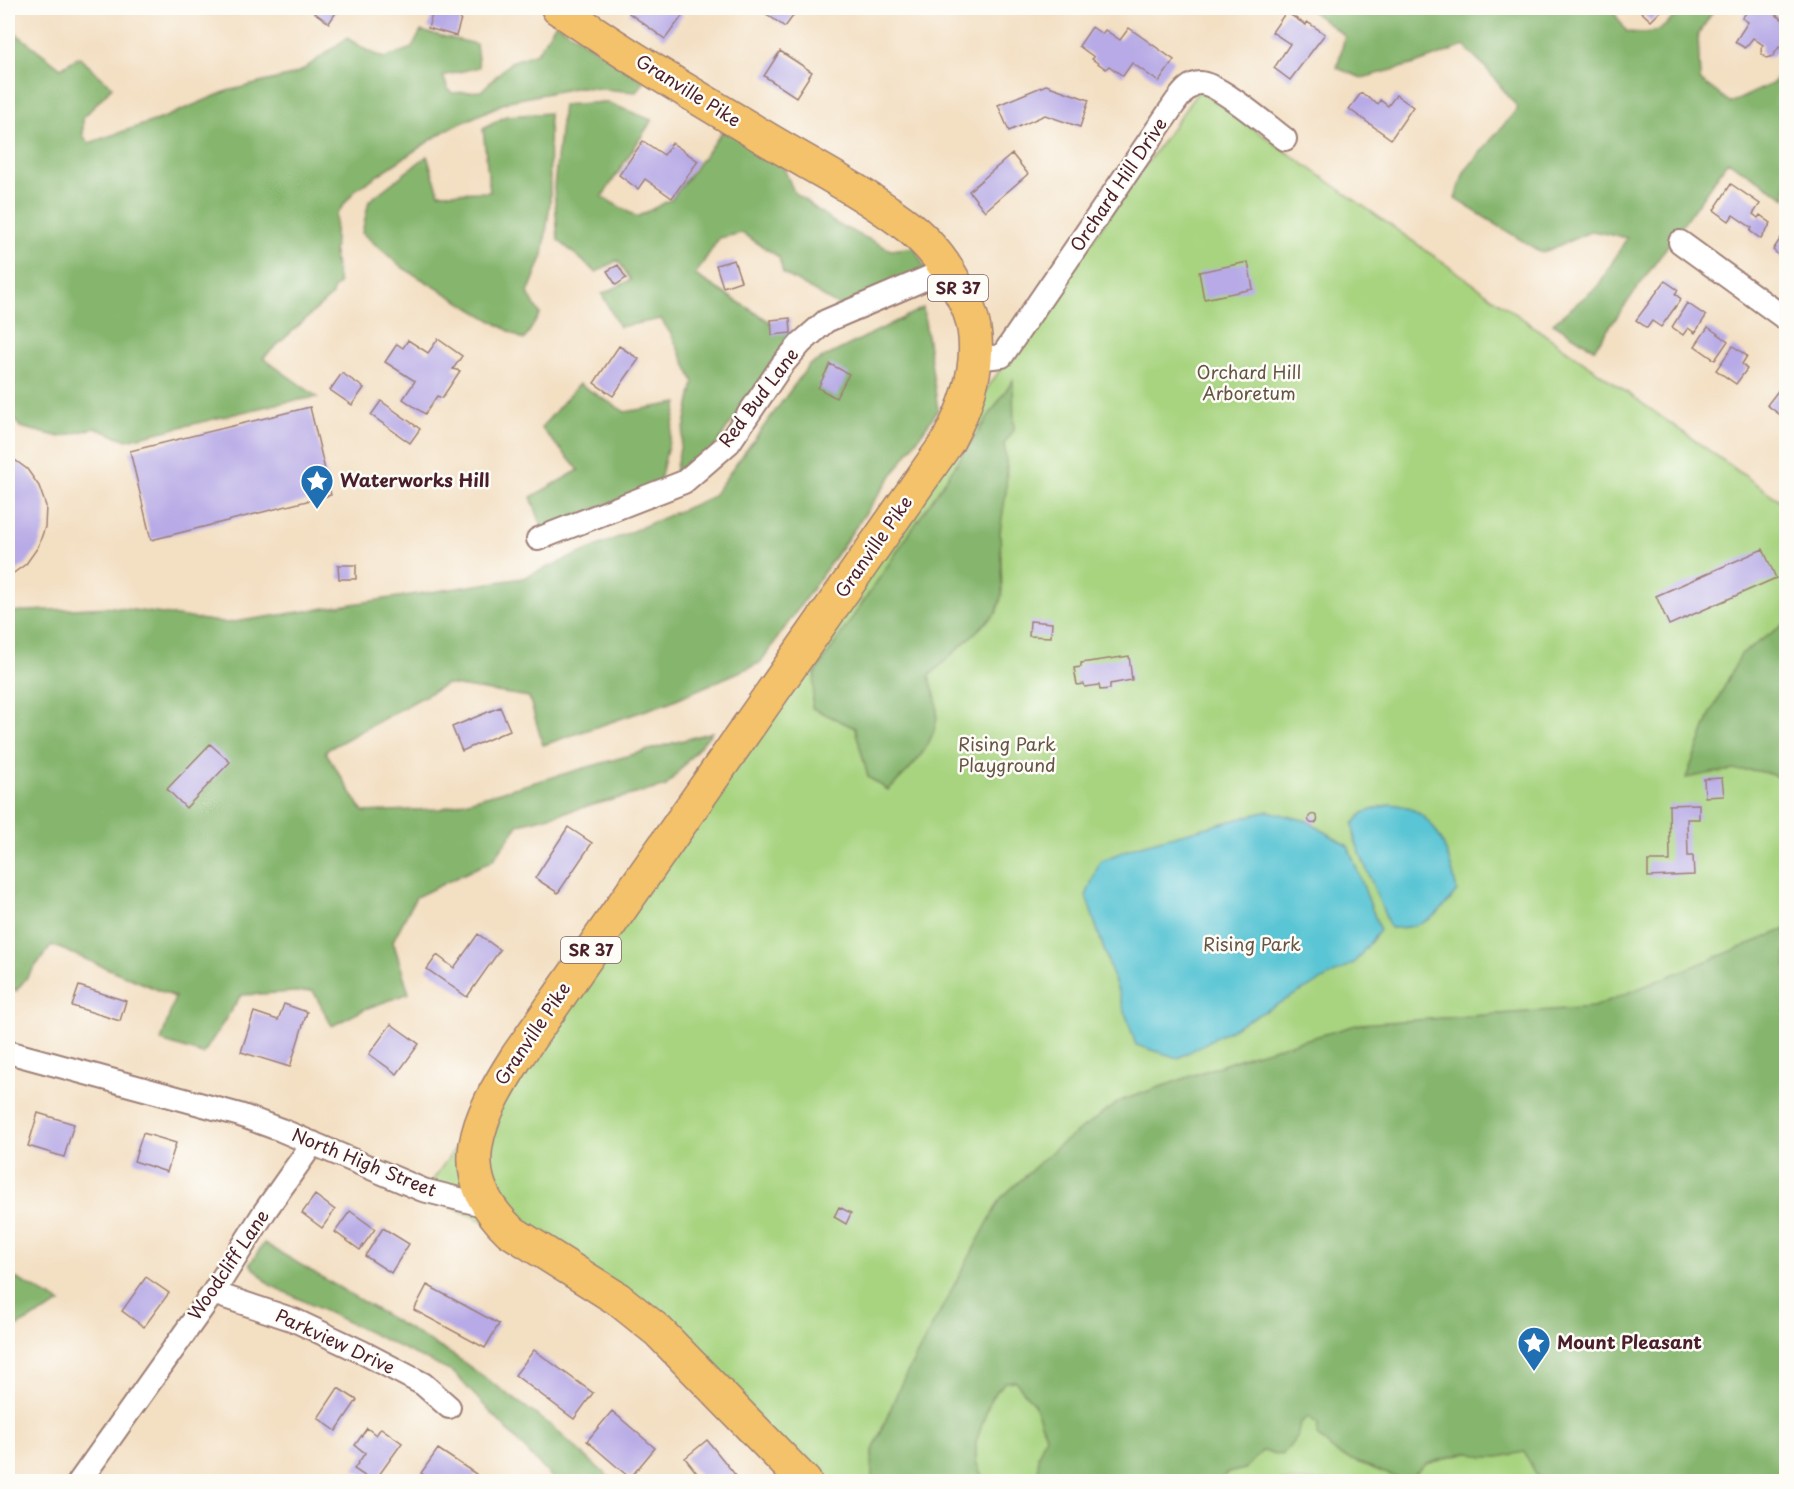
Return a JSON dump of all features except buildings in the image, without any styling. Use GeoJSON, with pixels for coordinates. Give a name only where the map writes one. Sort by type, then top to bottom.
{"type":"FeatureCollection","features":[{"type":"Feature","properties":{"kind":"highway","name":"Granville Pike"},"geometry":{"type":"LineString","coordinates":[[487,1206],[476,1183],[475,1155],[478,1130],[492,1095],[541,1021],[948,441],[967,400],[975,359],[973,325],[969,310],[948,268],[932,249],[903,222],[709,105],[558,8]]}},
{"type":"Feature","properties":{"kind":"highway","name":"SR 37"},"geometry":{"type":"LineString","coordinates":[[487,1206],[510,1231],[618,1299],[658,1330],[805,1482]]}},
{"type":"Feature","properties":{"kind":"street","name":"Orchard Hill Drive"},"geometry":{"type":"LineString","coordinates":[[975,359],[1002,356],[1174,103],[1191,86],[1199,83],[1209,85],[1229,97],[1285,140]]}},
{"type":"Feature","properties":{"kind":"street"},"geometry":{"type":"LineString","coordinates":[[1680,242],[1786,319]]}},
{"type":"Feature","properties":{"kind":"street","name":"Red Bud Lane"},"geometry":{"type":"LineString","coordinates":[[538,539],[684,482],[729,443],[782,365],[801,343],[826,321],[948,268]]}},
{"type":"Feature","properties":{"kind":"street","name":"North High Street"},"geometry":{"type":"LineString","coordinates":[[8,1052],[240,1115],[423,1190],[487,1206]]}},
{"type":"Feature","properties":{"kind":"street","name":"Woodcliff Lane"},"geometry":{"type":"LineString","coordinates":[[79,1482],[213,1293],[265,1211],[313,1143]]}},
{"type":"Feature","properties":{"kind":"street","name":"Parkview Drive"},"geometry":{"type":"LineString","coordinates":[[213,1293],[294,1320],[362,1352],[423,1384],[449,1407]]}},
{"type":"Feature","properties":{"kind":"green space"},"geometry":{"type":"Polygon","coordinates":[[[1307,8],[1611,8],[1627,32],[1645,33],[1664,27],[1680,8],[1715,8],[1698,35],[1700,80],[1731,103],[1772,84],[1786,64],[1786,198],[1728,161],[1594,349],[1553,323],[1598,286],[1627,238],[1592,231],[1542,253],[1455,199],[1464,172],[1518,108],[1485,67],[1464,46],[1415,64],[1362,78],[1337,68],[1345,36],[1307,8]]]}},
{"type":"Feature","properties":{"kind":"green space"},"geometry":{"type":"Polygon","coordinates":[[[556,23],[644,82],[636,92],[579,87],[509,101],[446,130],[355,190],[336,215],[334,257],[339,284],[333,290],[332,295],[263,358],[317,397],[276,404],[127,440],[95,428],[60,437],[20,427],[8,408],[8,32],[10,29],[61,68],[79,57],[112,87],[83,118],[83,136],[89,143],[163,118],[227,91],[292,75],[347,38],[384,58],[412,48],[421,31],[476,44],[479,67],[443,76],[452,93],[481,91],[511,62],[537,53],[556,23]]]}},
{"type":"Feature","properties":{"kind":"green space","name":"Rising Park"},"geometry":{"type":"Polygon","coordinates":[[[1199,90],[1786,505],[1786,1481],[805,1481],[695,1367],[528,1242],[423,1194],[995,377],[1199,90]]]}},
{"type":"Feature","properties":{"kind":"green space"},"geometry":{"type":"Polygon","coordinates":[[[606,102],[652,120],[602,197],[637,217],[672,199],[725,128],[781,162],[794,192],[835,223],[891,250],[914,247],[927,272],[839,306],[783,273],[779,257],[742,233],[719,238],[695,275],[791,335],[707,458],[674,477],[694,382],[671,334],[661,319],[619,327],[602,294],[631,280],[618,260],[596,272],[558,240],[554,187],[563,105],[606,102]]]}},
{"type":"Feature","properties":{"kind":"green space"},"geometry":{"type":"Polygon","coordinates":[[[549,113],[550,202],[543,255],[528,293],[540,314],[524,340],[403,268],[362,233],[369,201],[427,156],[439,193],[490,192],[483,129],[506,116],[549,113]]]}},
{"type":"Feature","properties":{"kind":"green space"},"geometry":{"type":"Polygon","coordinates":[[[923,308],[938,410],[760,663],[667,703],[543,745],[529,697],[446,684],[325,751],[363,812],[440,809],[712,732],[666,786],[519,824],[493,860],[416,897],[393,941],[409,993],[365,1009],[332,1026],[313,991],[241,995],[203,1054],[161,1041],[175,997],[52,945],[16,991],[8,982],[8,612],[112,607],[227,623],[523,578],[712,497],[809,365],[923,308]]]}},
{"type":"Feature","properties":{"kind":"green space"},"geometry":{"type":"Polygon","coordinates":[[[1013,380],[1014,430],[1004,444],[1007,468],[1000,532],[1002,594],[997,612],[929,676],[937,704],[933,732],[928,744],[914,764],[888,790],[868,777],[855,728],[812,708],[815,673],[1013,380]]]}},
{"type":"Feature","properties":{"kind":"green space"},"geometry":{"type":"Polygon","coordinates":[[[579,384],[625,412],[678,403],[659,484],[543,529],[531,497],[579,470],[541,428],[579,384]]]}},
{"type":"Feature","properties":{"kind":"green space"},"geometry":{"type":"Polygon","coordinates":[[[1786,623],[1786,781],[1774,775],[1749,770],[1725,771],[1686,778],[1710,715],[1741,654],[1786,623]]]}},
{"type":"Feature","properties":{"kind":"green space"},"geometry":{"type":"Polygon","coordinates":[[[1786,929],[1786,1481],[1540,1481],[1524,1452],[1499,1457],[1484,1457],[1467,1452],[1427,1464],[1405,1481],[1339,1455],[1317,1436],[1318,1424],[1308,1417],[1300,1423],[1297,1438],[1282,1455],[1262,1451],[1245,1469],[1228,1473],[1217,1481],[1039,1481],[1038,1456],[1046,1436],[1034,1404],[1015,1381],[1005,1382],[991,1398],[976,1442],[976,1461],[984,1481],[872,1481],[872,1453],[901,1384],[1001,1198],[1058,1146],[1120,1101],[1251,1055],[1360,1024],[1593,1007],[1786,929]]]}},
{"type":"Feature","properties":{"kind":"green space"},"geometry":{"type":"Polygon","coordinates":[[[264,1243],[456,1357],[549,1424],[613,1481],[555,1481],[454,1373],[270,1285],[250,1264],[264,1243]]]}},
{"type":"Feature","properties":{"kind":"green space"},"geometry":{"type":"Polygon","coordinates":[[[8,1274],[61,1303],[8,1331],[8,1274]]]}},
{"type":"Feature","properties":{"kind":"water"},"geometry":{"type":"Polygon","coordinates":[[[1390,804],[1406,807],[1430,823],[1445,848],[1457,891],[1429,920],[1402,928],[1390,928],[1355,840],[1353,824],[1363,813],[1390,804]]]}},
{"type":"Feature","properties":{"kind":"water"},"geometry":{"type":"Polygon","coordinates":[[[1268,811],[1307,821],[1348,846],[1380,930],[1354,963],[1178,1058],[1136,1045],[1086,896],[1100,861],[1137,846],[1268,811]]]}},
{"type":"Feature","properties":{"kind":"place","name":"Waterworks Hill"},"geometry":{"type":"Point","coordinates":[317,510]}},
{"type":"Feature","properties":{"kind":"place","name":"Mount Pleasant"},"geometry":{"type":"Point","coordinates":[1534,1372]}},
{"type":"Feature","properties":{"kind":"park label","name":"Orchard Hill Arboretum"},"geometry":{"type":"Point","coordinates":[1249,383]}},
{"type":"Feature","properties":{"kind":"park label","name":"Rising Park Playground"},"geometry":{"type":"Point","coordinates":[1007,756]}}]}
